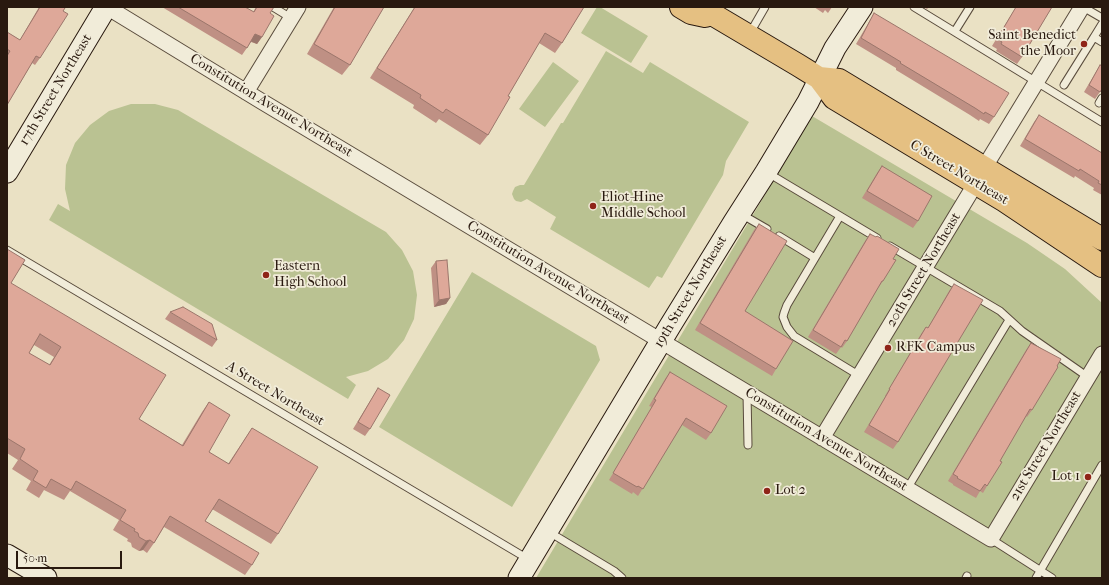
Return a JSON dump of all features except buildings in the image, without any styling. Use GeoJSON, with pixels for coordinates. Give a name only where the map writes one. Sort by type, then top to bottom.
{"type":"FeatureCollection","features":[{"type":"Feature","properties":{"kind":"main road","name":"17th Street Northeast"},"geometry":{"type":"LineString","coordinates":[[7,172],[106,7]]}},
{"type":"Feature","properties":{"kind":"main road","name":"C Street Northeast"},"geometry":{"type":"LineString","coordinates":[[682,7],[691,13],[705,16],[711,10],[748,36],[819,78],[839,80],[980,176],[1102,239]]}},
{"type":"Feature","properties":{"kind":"main road","name":"19th Street Northeast"},"geometry":{"type":"LineString","coordinates":[[519,578],[661,341],[739,213],[766,172],[808,102],[835,48],[862,7]]}},
{"type":"Feature","properties":{"kind":"main road","name":"C Street Northeast"},"geometry":{"type":"LineString","coordinates":[[980,176],[1005,201],[1102,266]]}},
{"type":"Feature","properties":{"kind":"main road"},"geometry":{"type":"LineString","coordinates":[[7,555],[46,578]]}},
{"type":"Feature","properties":{"kind":"street","name":"Constitution Avenue Northeast"},"geometry":{"type":"LineString","coordinates":[[106,7],[990,539]]}},
{"type":"Feature","properties":{"kind":"street","name":"20th Street Northeast"},"geometry":{"type":"LineString","coordinates":[[822,438],[1083,7]]}},
{"type":"Feature","properties":{"kind":"street"},"geometry":{"type":"LineString","coordinates":[[246,92],[294,12]]}},
{"type":"Feature","properties":{"kind":"street","name":"21st Street Northeast"},"geometry":{"type":"LineString","coordinates":[[990,539],[1102,354]]}},
{"type":"Feature","properties":{"kind":"lane"},"geometry":{"type":"LineString","coordinates":[[273,7],[294,12]]}},
{"type":"Feature","properties":{"kind":"lane"},"geometry":{"type":"LineString","coordinates":[[748,36],[765,7]]}},
{"type":"Feature","properties":{"kind":"lane"},"geometry":{"type":"LineString","coordinates":[[914,7],[1102,122]]}},
{"type":"Feature","properties":{"kind":"lane"},"geometry":{"type":"LineString","coordinates":[[955,32],[970,7]]}},
{"type":"Feature","properties":{"kind":"lane"},"geometry":{"type":"LineString","coordinates":[[1083,7],[1102,18]]}},
{"type":"Feature","properties":{"kind":"lane"},"geometry":{"type":"LineString","coordinates":[[1064,85],[1102,24]]}},
{"type":"Feature","properties":{"kind":"lane"},"geometry":{"type":"LineString","coordinates":[[1094,36],[1102,42]]}},
{"type":"Feature","properties":{"kind":"lane"},"geometry":{"type":"LineString","coordinates":[[766,172],[1000,311],[1022,331],[1088,378]]}},
{"type":"Feature","properties":{"kind":"lane"},"geometry":{"type":"LineString","coordinates":[[739,213],[815,258]]}},
{"type":"Feature","properties":{"kind":"lane"},"geometry":{"type":"LineString","coordinates":[[840,216],[785,309],[783,317],[790,331],[799,339],[860,376]]}},
{"type":"Feature","properties":{"kind":"lane","name":"A Street Northeast"},"geometry":{"type":"LineString","coordinates":[[7,250],[530,560]]}},
{"type":"Feature","properties":{"kind":"lane"},"geometry":{"type":"LineString","coordinates":[[907,489],[1010,320]]}},
{"type":"Feature","properties":{"kind":"lane"},"geometry":{"type":"LineString","coordinates":[[747,393],[748,445]]}},
{"type":"Feature","properties":{"kind":"lane"},"geometry":{"type":"LineString","coordinates":[[1036,578],[1102,465]]}},
{"type":"Feature","properties":{"kind":"lane"},"geometry":{"type":"LineString","coordinates":[[548,531],[614,571],[622,578]]}},
{"type":"Feature","properties":{"kind":"lane"},"geometry":{"type":"LineString","coordinates":[[990,539],[1052,578]]}},
{"type":"Feature","properties":{"kind":"green space"},"geometry":{"type":"Polygon","coordinates":[[[597,7],[600,7],[648,36],[631,63],[581,33],[597,7]]]}},
{"type":"Feature","properties":{"kind":"green space"},"geometry":{"type":"Polygon","coordinates":[[[606,51],[643,73],[650,62],[749,122],[726,161],[723,175],[662,278],[657,276],[649,288],[550,229],[556,217],[527,199],[521,202],[516,201],[512,194],[515,187],[524,185],[606,51]]]}},
{"type":"Feature","properties":{"kind":"green space"},"geometry":{"type":"Polygon","coordinates":[[[553,62],[579,81],[545,127],[519,109],[553,62]]]}},
{"type":"Feature","properties":{"kind":"green space"},"geometry":{"type":"Polygon","coordinates":[[[131,104],[155,104],[178,110],[386,232],[402,250],[413,271],[417,295],[414,319],[404,340],[388,359],[368,371],[346,377],[356,385],[348,399],[49,220],[58,204],[70,211],[65,189],[66,165],[75,143],[90,125],[109,111],[131,104]]]}},
{"type":"Feature","properties":{"kind":"green space","name":"RFK Campus"},"geometry":{"type":"Polygon","coordinates":[[[812,116],[1027,243],[1065,269],[1102,303],[1102,578],[536,578],[812,116]]]}},
{"type":"Feature","properties":{"kind":"green space"},"geometry":{"type":"Polygon","coordinates":[[[472,272],[596,346],[600,360],[512,507],[379,427],[472,272]]]}},
{"type":"Feature","properties":{"kind":"place","name":"Saint Benedict the Moor"},"geometry":{"type":"Point","coordinates":[1084,44]}},
{"type":"Feature","properties":{"kind":"place","name":"Eliot-Hine Middle School"},"geometry":{"type":"Point","coordinates":[593,206]}},
{"type":"Feature","properties":{"kind":"place","name":"Eastern High School"},"geometry":{"type":"Point","coordinates":[266,275]}},
{"type":"Feature","properties":{"kind":"place","name":"RFK Campus"},"geometry":{"type":"Point","coordinates":[888,348]}},
{"type":"Feature","properties":{"kind":"place","name":"Lot 1"},"geometry":{"type":"Point","coordinates":[1088,477]}},
{"type":"Feature","properties":{"kind":"place","name":"Lot 2"},"geometry":{"type":"Point","coordinates":[767,491]}}]}
